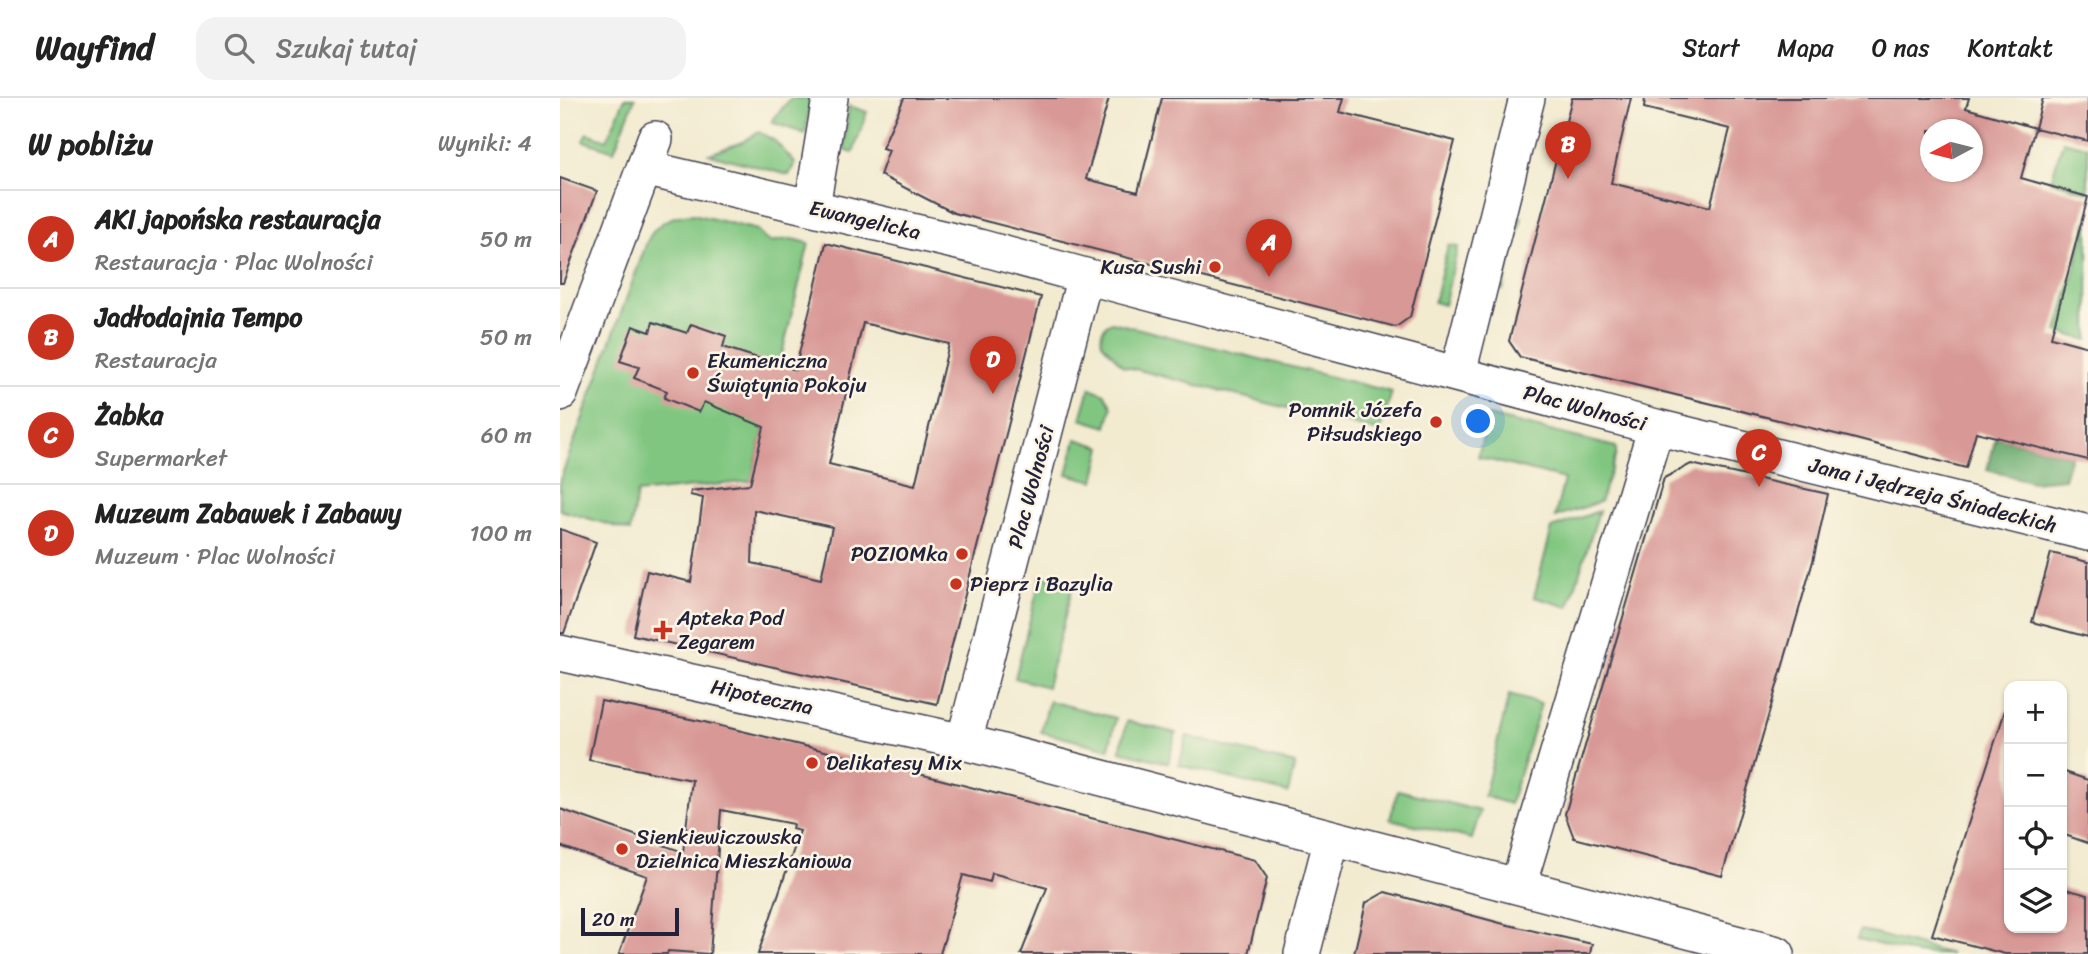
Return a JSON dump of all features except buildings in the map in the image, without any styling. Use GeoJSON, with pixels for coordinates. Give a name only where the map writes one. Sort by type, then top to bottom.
{"type":"FeatureCollection","features":[{"type":"Feature","properties":{"kind":"street"},"geometry":{"type":"LineString","coordinates":[[812,207],[830,98]]}},
{"type":"Feature","properties":{"kind":"street"},"geometry":{"type":"LineString","coordinates":[[1458,373],[1527,98]]}},
{"type":"Feature","properties":{"kind":"street","name":"Ewangelicka"},"geometry":{"type":"LineString","coordinates":[[560,393],[649,154],[812,207],[1085,276]]}},
{"type":"Feature","properties":{"kind":"street","name":"Plac Wolności"},"geometry":{"type":"LineString","coordinates":[[964,742],[1085,276],[1656,427],[1518,886]]}},
{"type":"Feature","properties":{"kind":"street","name":"Jana i Jędrzeja Śniadeckich"},"geometry":{"type":"LineString","coordinates":[[1656,427],[2088,533]]}},
{"type":"Feature","properties":{"kind":"street","name":"Hipoteczna"},"geometry":{"type":"LineString","coordinates":[[560,653],[964,742]]}},
{"type":"Feature","properties":{"kind":"street"},"geometry":{"type":"LineString","coordinates":[[964,742],[1777,954]]}},
{"type":"Feature","properties":{"kind":"street"},"geometry":{"type":"LineString","coordinates":[[1302,954],[1332,838]]}},
{"type":"Feature","properties":{"kind":"green space"},"geometry":{"type":"Polygon","coordinates":[[[625,98],[635,98],[614,151],[583,141],[587,133],[607,140],[625,98]]]}},
{"type":"Feature","properties":{"kind":"green space"},"geometry":{"type":"Polygon","coordinates":[[[791,98],[811,98],[805,134],[771,122],[791,98]]]}},
{"type":"Feature","properties":{"kind":"green space"},"geometry":{"type":"Polygon","coordinates":[[[849,106],[867,112],[853,153],[844,150],[849,106]]]}},
{"type":"Feature","properties":{"kind":"green space"},"geometry":{"type":"Polygon","coordinates":[[[759,132],[775,141],[795,163],[789,175],[709,154],[742,142],[759,132]]]}},
{"type":"Feature","properties":{"kind":"green space"},"geometry":{"type":"Polygon","coordinates":[[[2063,141],[2088,147],[2088,192],[2051,181],[2063,141]]]}},
{"type":"Feature","properties":{"kind":"green space"},"geometry":{"type":"Polygon","coordinates":[[[693,214],[757,230],[773,242],[790,239],[809,243],[751,481],[637,493],[630,531],[560,510],[560,480],[647,242],[655,229],[666,221],[693,214]]]}},
{"type":"Feature","properties":{"kind":"green space"},"geometry":{"type":"Polygon","coordinates":[[[1513,215],[1522,217],[1503,290],[1494,287],[1513,215]]]}},
{"type":"Feature","properties":{"kind":"green space"},"geometry":{"type":"Polygon","coordinates":[[[2088,220],[2088,340],[2057,332],[2088,220]]]}},
{"type":"Feature","properties":{"kind":"green space"},"geometry":{"type":"Polygon","coordinates":[[[1448,245],[1458,247],[1444,305],[1434,302],[1448,245]]]}},
{"type":"Feature","properties":{"kind":"green space"},"geometry":{"type":"Polygon","coordinates":[[[1112,322],[1392,392],[1380,432],[1123,366],[1102,343],[1102,330],[1112,322]]]}},
{"type":"Feature","properties":{"kind":"green space"},"geometry":{"type":"Polygon","coordinates":[[[1090,388],[1105,394],[1112,407],[1107,427],[1081,419],[1090,388]]]}},
{"type":"Feature","properties":{"kind":"green space"},"geometry":{"type":"Polygon","coordinates":[[[1488,416],[1616,447],[1616,455],[1600,502],[1555,517],[1564,479],[1478,457],[1488,416]]]}},
{"type":"Feature","properties":{"kind":"green space"},"geometry":{"type":"Polygon","coordinates":[[[1996,437],[2071,456],[2064,479],[2033,482],[1987,470],[1996,437]]]}},
{"type":"Feature","properties":{"kind":"green space"},"geometry":{"type":"Polygon","coordinates":[[[1076,439],[1102,447],[1094,481],[1067,474],[1076,439]]]}},
{"type":"Feature","properties":{"kind":"green space"},"geometry":{"type":"Polygon","coordinates":[[[1599,511],[1569,607],[1534,597],[1552,528],[1599,511]]]}},
{"type":"Feature","properties":{"kind":"green space"},"geometry":{"type":"Polygon","coordinates":[[[1041,576],[1073,585],[1047,687],[1015,678],[1041,576]]]}},
{"type":"Feature","properties":{"kind":"green space"},"geometry":{"type":"Polygon","coordinates":[[[1509,695],[1541,704],[1510,804],[1484,796],[1509,695]]]}},
{"type":"Feature","properties":{"kind":"green space"},"geometry":{"type":"Polygon","coordinates":[[[1049,701],[1116,718],[1109,749],[1041,732],[1049,701]]]}},
{"type":"Feature","properties":{"kind":"green space"},"geometry":{"type":"Polygon","coordinates":[[[1127,721],[1176,733],[1168,763],[1120,751],[1127,721]]]}},
{"type":"Feature","properties":{"kind":"green space"},"geometry":{"type":"Polygon","coordinates":[[[1187,736],[1295,764],[1288,793],[1179,765],[1187,736]]]}},
{"type":"Feature","properties":{"kind":"green space"},"geometry":{"type":"Polygon","coordinates":[[[1398,790],[1480,811],[1472,839],[1390,819],[1398,790]]]}},
{"type":"Feature","properties":{"kind":"green space"},"geometry":{"type":"Polygon","coordinates":[[[1860,930],[1951,954],[1916,954],[1857,939],[1860,930]]]}},
{"type":"Feature","properties":{"kind":"place","name":"Jadłodajnia Tempo"},"geometry":{"type":"Point","coordinates":[1568,179]}},
{"type":"Feature","properties":{"kind":"place","name":"Kusa Sushi"},"geometry":{"type":"Point","coordinates":[1215,267]}},
{"type":"Feature","properties":{"kind":"place","name":"AKI japońska restauracja"},"geometry":{"type":"Point","coordinates":[1269,277]}},
{"type":"Feature","properties":{"kind":"place","name":"Ekumeniczna Świątynia Pokoju"},"geometry":{"type":"Point","coordinates":[693,373]}},
{"type":"Feature","properties":{"kind":"place","name":"Muzeum Zabawek i Zabawy"},"geometry":{"type":"Point","coordinates":[993,394]}},
{"type":"Feature","properties":{"kind":"place","name":"Pomnik Józefa Piłsudskiego"},"geometry":{"type":"Point","coordinates":[1436,422]}},
{"type":"Feature","properties":{"kind":"place","name":"Żabka"},"geometry":{"type":"Point","coordinates":[1759,487]}},
{"type":"Feature","properties":{"kind":"place","name":"POZIOMka"},"geometry":{"type":"Point","coordinates":[962,554]}},
{"type":"Feature","properties":{"kind":"place","name":"Pieprz i Bazylia"},"geometry":{"type":"Point","coordinates":[956,584]}},
{"type":"Feature","properties":{"kind":"place","name":"Apteka Pod Zegarem"},"geometry":{"type":"Point","coordinates":[663,630]}},
{"type":"Feature","properties":{"kind":"place","name":"Delikatesy Mix"},"geometry":{"type":"Point","coordinates":[812,763]}},
{"type":"Feature","properties":{"kind":"place","name":"Sienkiewiczowska Dzielnica Mieszkaniowa"},"geometry":{"type":"Point","coordinates":[622,849]}}]}
